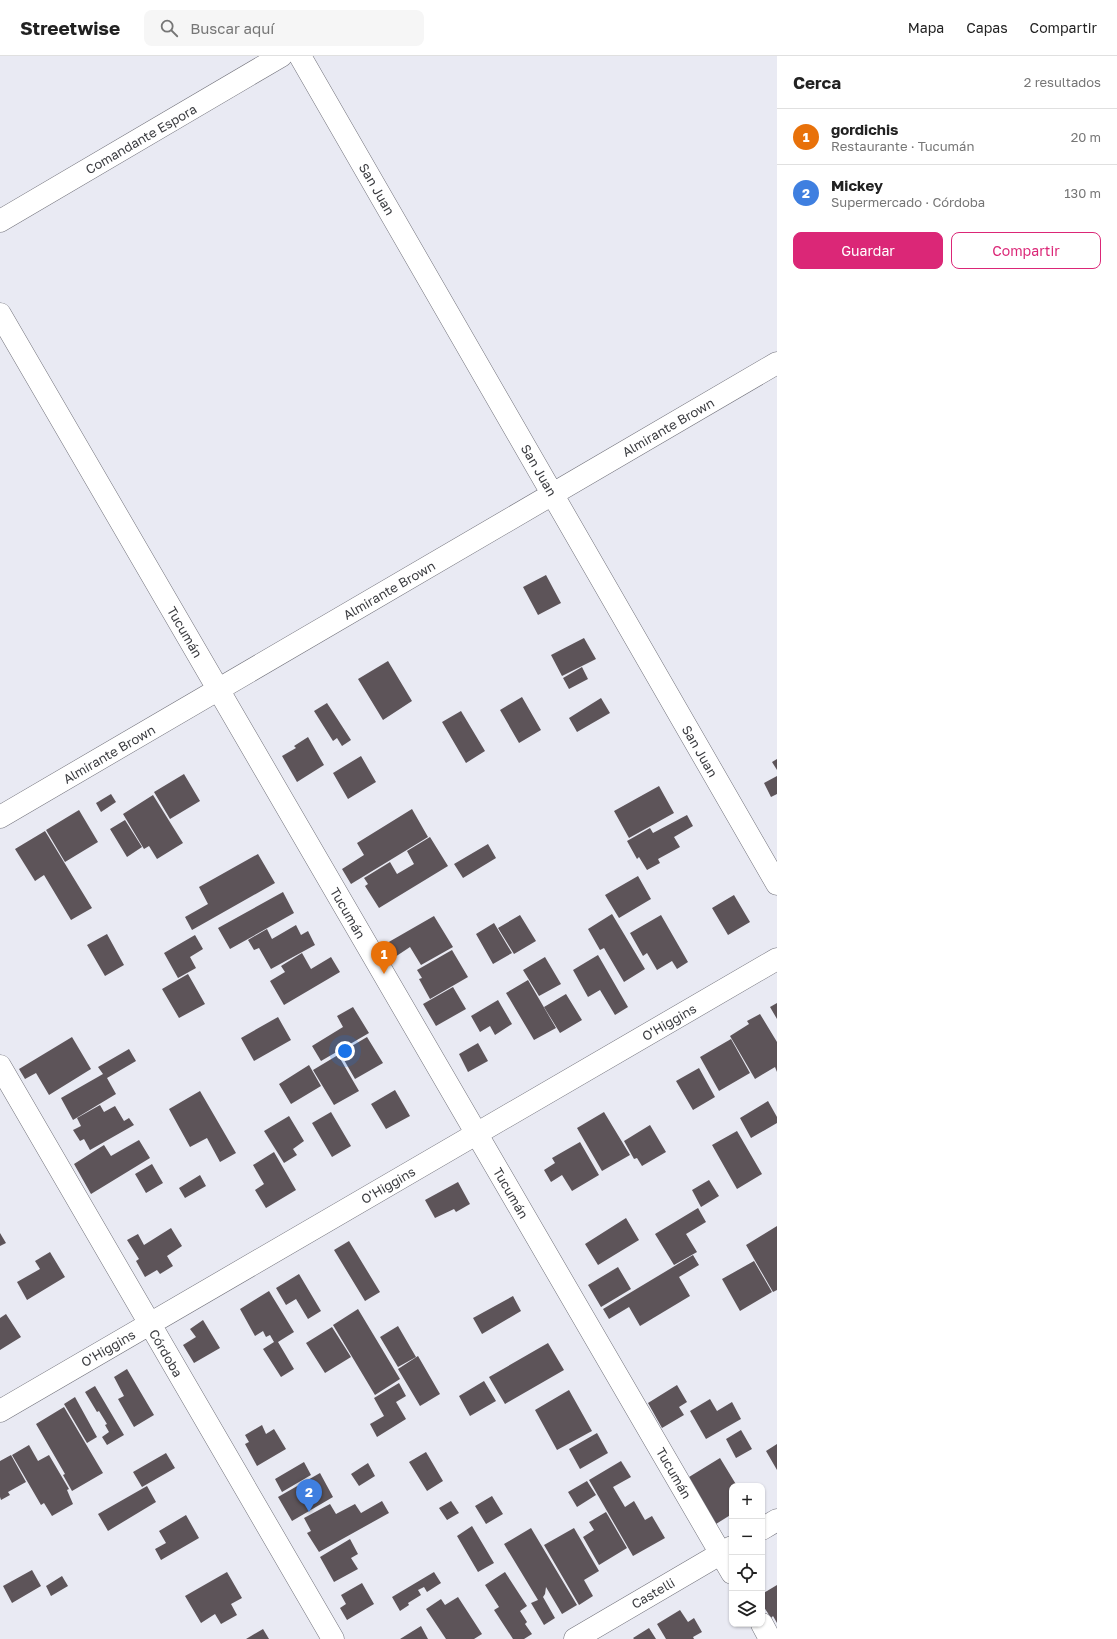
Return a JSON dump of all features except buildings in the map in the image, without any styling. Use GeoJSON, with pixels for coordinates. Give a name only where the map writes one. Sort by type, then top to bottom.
{"type":"FeatureCollection","features":[{"type":"Feature","properties":{"kind":"street","name":"Comandante Espora"},"geometry":{"type":"LineString","coordinates":[[0,221],[281,56]]}},
{"type":"Feature","properties":{"kind":"street","name":"San Juan"},"geometry":{"type":"LineString","coordinates":[[300,56],[777,884]]}},
{"type":"Feature","properties":{"kind":"street","name":"Tucumán"},"geometry":{"type":"LineString","coordinates":[[0,314],[477,1134],[726,1550],[729,1562]]}},
{"type":"Feature","properties":{"kind":"street","name":"Almirante Brown"},"geometry":{"type":"LineString","coordinates":[[0,817],[777,363]]}},
{"type":"Feature","properties":{"kind":"street","name":"O'Higgins"},"geometry":{"type":"LineString","coordinates":[[0,1411],[777,959]]}},
{"type":"Feature","properties":{"kind":"street","name":"Córdoba"},"geometry":{"type":"LineString","coordinates":[[0,1066],[333,1639]]}},
{"type":"Feature","properties":{"kind":"street"},"geometry":{"type":"LineString","coordinates":[[765,1527],[777,1520]]}},
{"type":"Feature","properties":{"kind":"street","name":"Castelli"},"geometry":{"type":"LineString","coordinates":[[575,1639],[726,1550]]}},
{"type":"Feature","properties":{"kind":"street"},"geometry":{"type":"LineString","coordinates":[[764,1627],[770,1639]]}},
{"type":"Feature","properties":{"kind":"place","name":"gordichis"},"geometry":{"type":"Point","coordinates":[384,974]}},
{"type":"Feature","properties":{"kind":"place","name":"Mickey"},"geometry":{"type":"Point","coordinates":[309,1512]}}]}
